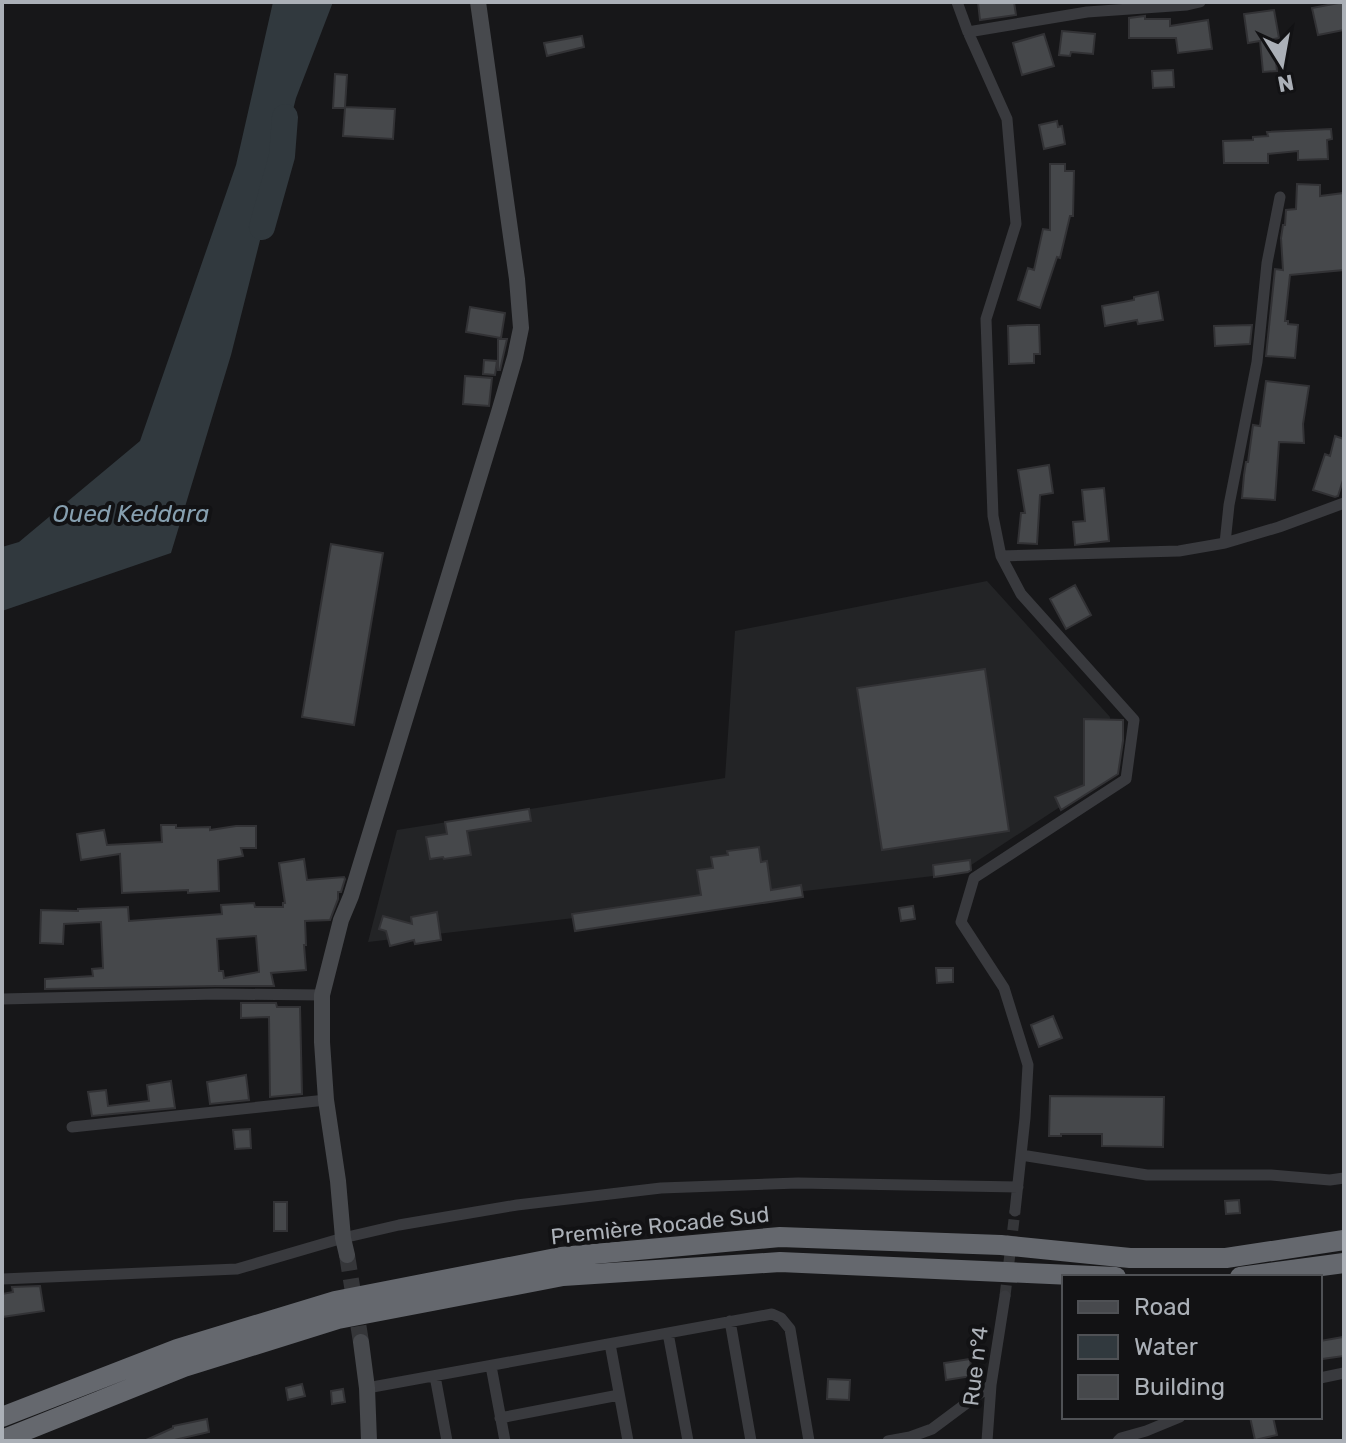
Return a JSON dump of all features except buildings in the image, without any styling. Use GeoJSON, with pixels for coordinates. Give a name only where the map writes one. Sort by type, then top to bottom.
{"type":"FeatureCollection","features":[{"type":"Feature","properties":{"kind":"highway","name":"Première Rocade Sud"},"geometry":{"type":"LineString","coordinates":[[2,1417],[177,1349],[335,1301],[561,1257],[780,1237],[1001,1245],[1130,1258],[1226,1258],[1344,1240]]}},
{"type":"Feature","properties":{"kind":"highway","name":"Première Rocade Sud"},"geometry":{"type":"LineString","coordinates":[[2,1440],[184,1367],[338,1319],[563,1276],[780,1262],[1071,1275]]}},
{"type":"Feature","properties":{"kind":"highway"},"geometry":{"type":"LineString","coordinates":[[1255,1275],[1344,1263]]}},
{"type":"Feature","properties":{"kind":"main road"},"geometry":{"type":"LineString","coordinates":[[347,1255],[326,1100],[322,995],[341,920],[351,896],[499,412],[521,328],[517,279],[478,2]]}},
{"type":"Feature","properties":{"kind":"main road"},"geometry":{"type":"LineString","coordinates":[[361,1342],[369,1441]]}},
{"type":"Feature","properties":{"kind":"street"},"geometry":{"type":"LineString","coordinates":[[957,2],[1007,119],[1016,224],[986,319],[993,516],[1001,556],[1021,594],[1134,720],[1126,779],[974,878],[961,922],[1004,988],[1028,1065],[1015,1211]]}},
{"type":"Feature","properties":{"kind":"street"},"geometry":{"type":"LineString","coordinates":[[968,32],[1087,12],[1200,2]]}},
{"type":"Feature","properties":{"kind":"street"},"geometry":{"type":"LineString","coordinates":[[1225,543],[1229,505],[1257,362],[1267,263],[1280,197]]}},
{"type":"Feature","properties":{"kind":"street"},"geometry":{"type":"LineString","coordinates":[[1001,556],[1179,551],[1225,543],[1344,503]]}},
{"type":"Feature","properties":{"kind":"street"},"geometry":{"type":"LineString","coordinates":[[2,999],[322,995]]}},
{"type":"Feature","properties":{"kind":"street"},"geometry":{"type":"LineString","coordinates":[[72,1127],[326,1100]]}},
{"type":"Feature","properties":{"kind":"street"},"geometry":{"type":"LineString","coordinates":[[1021,1155],[1147,1175],[1344,1178]]}},
{"type":"Feature","properties":{"kind":"street"},"geometry":{"type":"LineString","coordinates":[[2,1279],[237,1269],[399,1225],[517,1205],[661,1188],[798,1183],[1018,1187]]}},
{"type":"Feature","properties":{"kind":"street","name":"Rue n°4"},"geometry":{"type":"LineString","coordinates":[[987,1441],[991,1385],[1005,1296]]}},
{"type":"Feature","properties":{"kind":"street"},"geometry":{"type":"LineString","coordinates":[[367,1388],[772,1314],[788,1325],[809,1441]]}},
{"type":"Feature","properties":{"kind":"street"},"geometry":{"type":"LineString","coordinates":[[730,1321],[751,1441]]}},
{"type":"Feature","properties":{"kind":"street"},"geometry":{"type":"LineString","coordinates":[[668,1333],[688,1441]]}},
{"type":"Feature","properties":{"kind":"street"},"geometry":{"type":"LineString","coordinates":[[610,1344],[628,1441]]}},
{"type":"Feature","properties":{"kind":"street"},"geometry":{"type":"LineString","coordinates":[[491,1366],[505,1441]]}},
{"type":"Feature","properties":{"kind":"street"},"geometry":{"type":"LineString","coordinates":[[1322,1378],[1344,1373]]}},
{"type":"Feature","properties":{"kind":"street"},"geometry":{"type":"LineString","coordinates":[[435,1376],[447,1441]]}},
{"type":"Feature","properties":{"kind":"street"},"geometry":{"type":"LineString","coordinates":[[888,1441],[932,1429],[991,1385]]}},
{"type":"Feature","properties":{"kind":"street"},"geometry":{"type":"LineString","coordinates":[[500,1418],[619,1395]]}},
{"type":"Feature","properties":{"kind":"street"},"geometry":{"type":"LineString","coordinates":[[1118,1441],[1175,1419]]}},
{"type":"Feature","properties":{"kind":"shaded area"},"geometry":{"type":"Polygon","coordinates":[[[987,581],[1110,717],[1107,776],[959,873],[368,942],[397,830],[725,778],[735,631],[987,581]]]}},
{"type":"Feature","properties":{"kind":"water","name":"Oued Keddara"},"geometry":{"type":"Polygon","coordinates":[[[273,2],[333,2],[296,98],[231,355],[171,553],[2,611],[2,547],[19,542],[140,441],[236,165],[273,2]]]}},
{"type":"Feature","properties":{"kind":"waterway","name":"Oued Keddara"},"geometry":{"type":"LineString","coordinates":[[262,227],[282,156],[285,117]]}},
{"type":"Feature","properties":{"kind":"tunnel"},"geometry":{"type":"LineString","coordinates":[[1005,1296],[1015,1211]]}},
{"type":"Feature","properties":{"kind":"tunnel"},"geometry":{"type":"LineString","coordinates":[[347,1255],[361,1342]]}}]}
